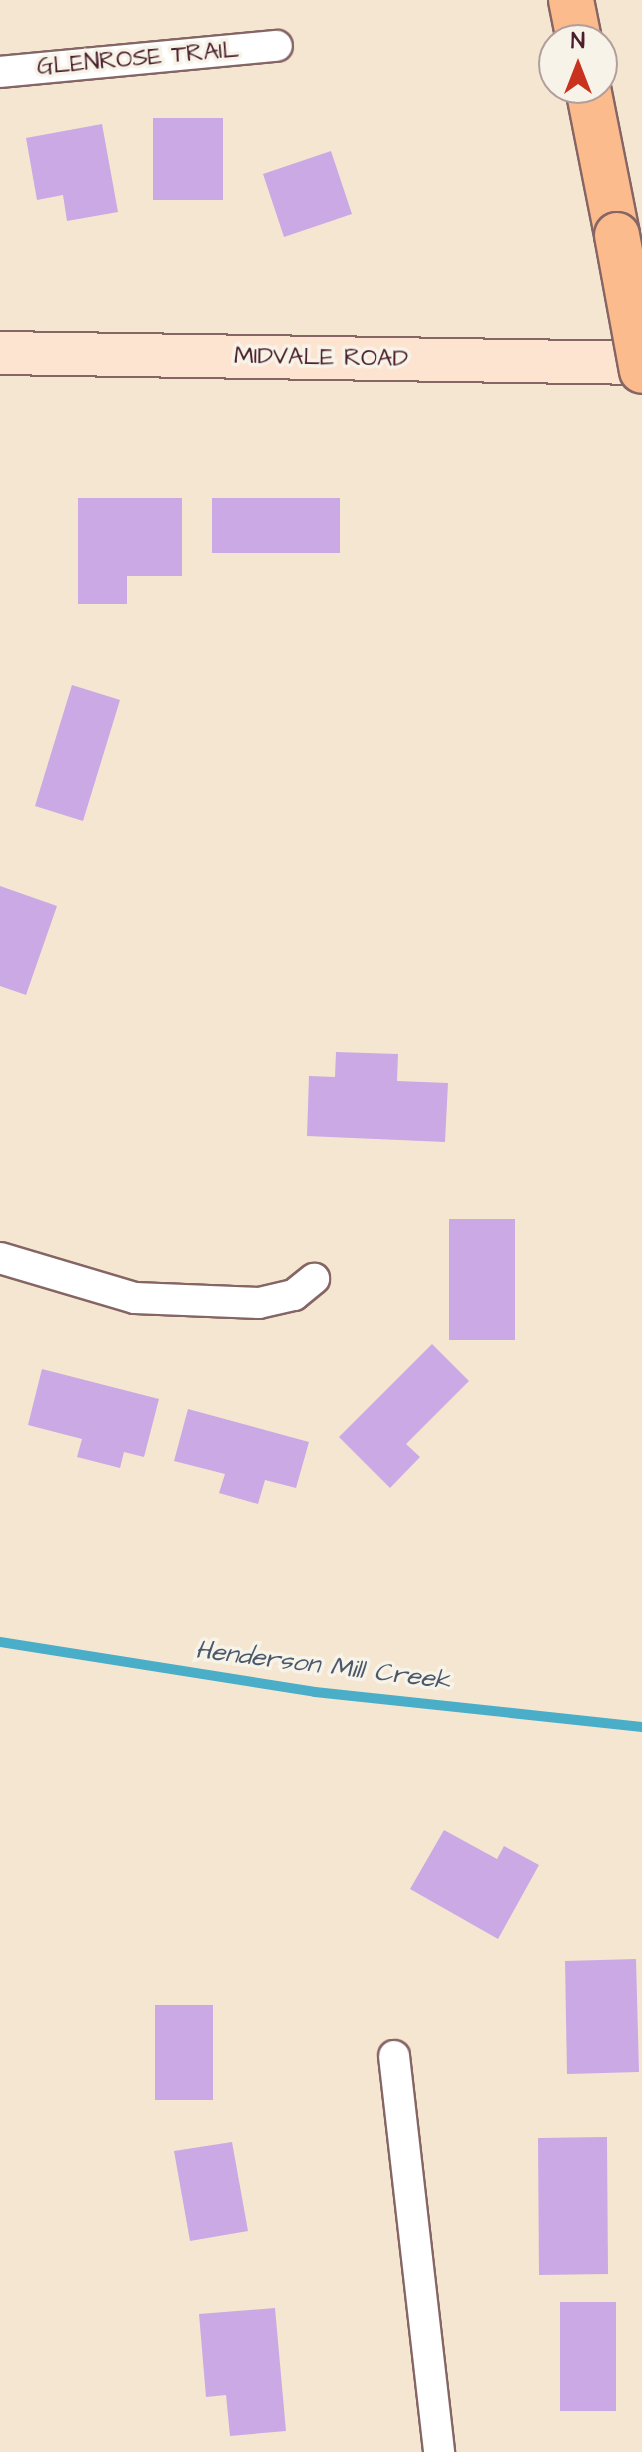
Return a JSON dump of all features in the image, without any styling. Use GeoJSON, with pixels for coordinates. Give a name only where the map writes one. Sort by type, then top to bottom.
{"type":"FeatureCollection","features":[{"type":"Feature","properties":{"kind":"highway"},"geometry":{"type":"LineString","coordinates":[[571,0],[576,24]]}},
{"type":"Feature","properties":{"kind":"highway"},"geometry":{"type":"LineString","coordinates":[[591,104],[642,371]]}},
{"type":"Feature","properties":{"kind":"street","name":"GLENROSE TRAIL"},"geometry":{"type":"LineString","coordinates":[[0,72],[277,46]]}},
{"type":"Feature","properties":{"kind":"street","name":"MIDVALE ROAD"},"geometry":{"type":"LineString","coordinates":[[0,353],[642,363]]}},
{"type":"Feature","properties":{"kind":"street"},"geometry":{"type":"LineString","coordinates":[[0,1258],[135,1298],[259,1303],[294,1295],[314,1279]]}},
{"type":"Feature","properties":{"kind":"street"},"geometry":{"type":"LineString","coordinates":[[394,2056],[439,2452]]}},
{"type":"Feature","properties":{"kind":"building"},"geometry":{"type":"Polygon","coordinates":[[[153,118],[223,118],[223,200],[153,200],[153,118]]]}},
{"type":"Feature","properties":{"kind":"building"},"geometry":{"type":"Polygon","coordinates":[[[102,124],[118,212],[67,221],[63,195],[37,200],[26,138],[102,124]]]}},
{"type":"Feature","properties":{"kind":"building"},"geometry":{"type":"Polygon","coordinates":[[[331,151],[352,214],[284,237],[263,174],[331,151]]]}},
{"type":"Feature","properties":{"kind":"building"},"geometry":{"type":"Polygon","coordinates":[[[78,498],[182,498],[182,576],[127,576],[127,604],[78,604],[78,498]]]}},
{"type":"Feature","properties":{"kind":"building"},"geometry":{"type":"Polygon","coordinates":[[[212,498],[340,498],[340,553],[212,553],[212,498]]]}},
{"type":"Feature","properties":{"kind":"building"},"geometry":{"type":"Polygon","coordinates":[[[72,685],[120,700],[83,821],[35,806],[72,685]]]}},
{"type":"Feature","properties":{"kind":"building"},"geometry":{"type":"Polygon","coordinates":[[[0,886],[57,906],[26,995],[0,986],[0,886]]]}},
{"type":"Feature","properties":{"kind":"building"},"geometry":{"type":"Polygon","coordinates":[[[336,1052],[398,1054],[397,1081],[448,1083],[445,1142],[307,1136],[309,1076],[335,1077],[336,1052]]]}},
{"type":"Feature","properties":{"kind":"building"},"geometry":{"type":"Polygon","coordinates":[[[449,1219],[515,1219],[515,1340],[449,1340],[449,1219]]]}},
{"type":"Feature","properties":{"kind":"building"},"geometry":{"type":"Polygon","coordinates":[[[432,1344],[469,1381],[406,1444],[420,1457],[390,1488],[339,1437],[432,1344]]]}},
{"type":"Feature","properties":{"kind":"building"},"geometry":{"type":"Polygon","coordinates":[[[42,1369],[159,1399],[144,1457],[124,1452],[120,1468],[77,1457],[82,1439],[28,1425],[42,1369]]]}},
{"type":"Feature","properties":{"kind":"building"},"geometry":{"type":"Polygon","coordinates":[[[188,1409],[309,1442],[296,1488],[265,1480],[258,1504],[219,1493],[225,1474],[174,1461],[188,1409]]]}},
{"type":"Feature","properties":{"kind":"building"},"geometry":{"type":"Polygon","coordinates":[[[444,1830],[497,1859],[504,1846],[539,1865],[498,1939],[410,1889],[444,1830]]]}},
{"type":"Feature","properties":{"kind":"building"},"geometry":{"type":"Polygon","coordinates":[[[636,1959],[639,2072],[567,2074],[565,1961],[636,1959]]]}},
{"type":"Feature","properties":{"kind":"building"},"geometry":{"type":"Polygon","coordinates":[[[155,2005],[213,2005],[213,2100],[155,2100],[155,2005]]]}},
{"type":"Feature","properties":{"kind":"building"},"geometry":{"type":"Polygon","coordinates":[[[607,2137],[608,2274],[539,2275],[538,2138],[607,2137]]]}},
{"type":"Feature","properties":{"kind":"building"},"geometry":{"type":"Polygon","coordinates":[[[232,2142],[248,2231],[190,2241],[174,2151],[232,2142]]]}},
{"type":"Feature","properties":{"kind":"building"},"geometry":{"type":"Polygon","coordinates":[[[560,2302],[616,2302],[616,2411],[560,2411],[560,2302]]]}},
{"type":"Feature","properties":{"kind":"building"},"geometry":{"type":"Polygon","coordinates":[[[275,2308],[286,2431],[230,2436],[226,2395],[206,2397],[199,2314],[275,2308]]]}},
{"type":"Feature","properties":{"kind":"waterway","name":"Henderson Mill Creek"},"geometry":{"type":"LineString","coordinates":[[0,1642],[315,1692],[642,1727]]}}]}
